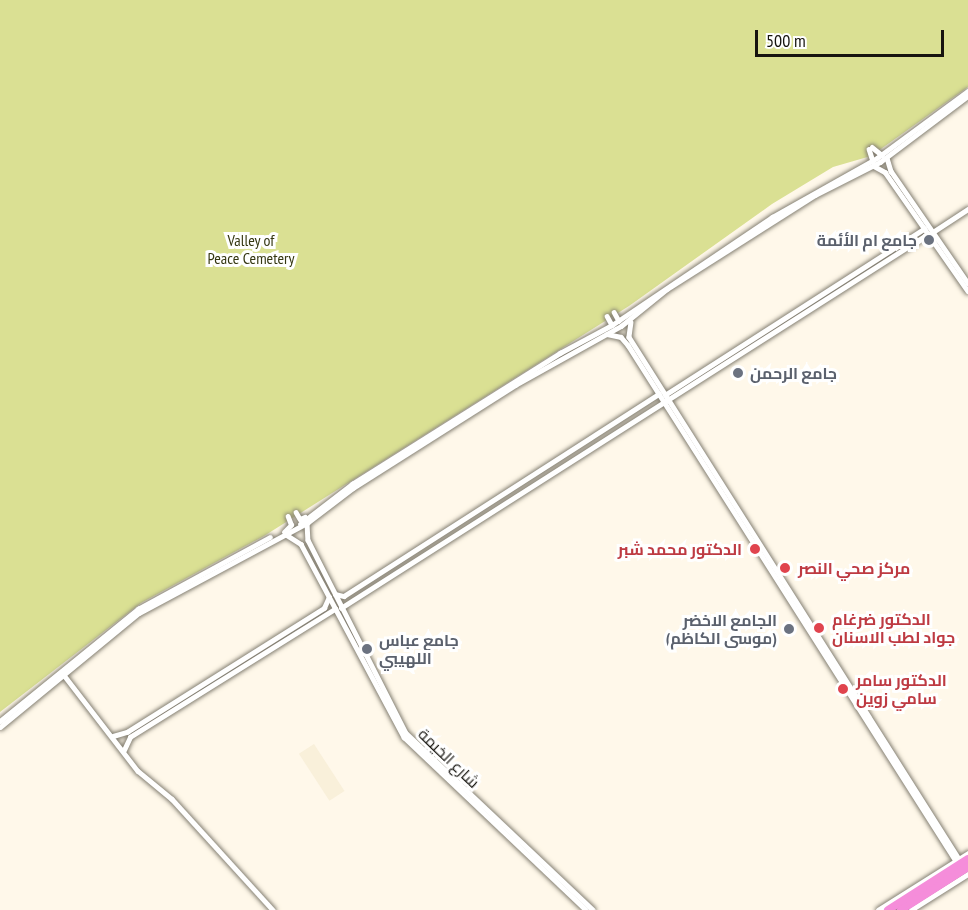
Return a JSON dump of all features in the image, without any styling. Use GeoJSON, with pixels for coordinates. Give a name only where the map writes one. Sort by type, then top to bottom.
{"type":"FeatureCollection","features":[{"type":"Feature","properties":{"kind":"highway"},"geometry":{"type":"LineString","coordinates":[[887,910],[961,860]]}},
{"type":"Feature","properties":{"kind":"highway"},"geometry":{"type":"LineString","coordinates":[[900,910],[968,867]]}},
{"type":"Feature","properties":{"kind":"highway"},"geometry":{"type":"LineString","coordinates":[[887,910],[911,889]]}},
{"type":"Feature","properties":{"kind":"street"},"geometry":{"type":"LineString","coordinates":[[583,343],[838,179],[885,156],[917,128],[968,91]]}},
{"type":"Feature","properties":{"kind":"street"},"geometry":{"type":"LineString","coordinates":[[917,128],[968,96]]}},
{"type":"Feature","properties":{"kind":"street"},"geometry":{"type":"LineString","coordinates":[[968,283],[928,232],[881,169],[873,163],[870,148],[885,156],[887,164],[928,232],[968,291]]}},
{"type":"Feature","properties":{"kind":"street"},"geometry":{"type":"LineString","coordinates":[[881,169],[880,163],[887,164]]}},
{"type":"Feature","properties":{"kind":"street"},"geometry":{"type":"LineString","coordinates":[[507,496],[776,328],[899,248],[968,209]]}},
{"type":"Feature","properties":{"kind":"street"},"geometry":{"type":"LineString","coordinates":[[628,332],[646,304]]}},
{"type":"Feature","properties":{"kind":"street"},"geometry":{"type":"LineString","coordinates":[[614,312],[619,321]]}},
{"type":"Feature","properties":{"kind":"street"},"geometry":{"type":"LineString","coordinates":[[285,533],[352,484],[574,347],[607,334],[638,314]]}},
{"type":"Feature","properties":{"kind":"street"},"geometry":{"type":"LineString","coordinates":[[607,316],[612,326]]}},
{"type":"Feature","properties":{"kind":"street"},"geometry":{"type":"LineString","coordinates":[[619,337],[620,329],[628,332],[686,433],[931,818],[961,860]]}},
{"type":"Feature","properties":{"kind":"street"},"geometry":{"type":"LineString","coordinates":[[607,334],[619,337],[664,398]]}},
{"type":"Feature","properties":{"kind":"street"},"geometry":{"type":"LineString","coordinates":[[0,727],[138,609],[248,550],[307,523],[353,488],[574,347]]}},
{"type":"Feature","properties":{"kind":"street"},"geometry":{"type":"LineString","coordinates":[[113,736],[128,734],[323,613],[338,608],[343,599],[664,398]]}},
{"type":"Feature","properties":{"kind":"street"},"geometry":{"type":"LineString","coordinates":[[296,512],[302,519],[313,514]]}},
{"type":"Feature","properties":{"kind":"street"},"geometry":{"type":"LineString","coordinates":[[285,533],[291,525],[288,517]]}},
{"type":"Feature","properties":{"kind":"street","name":"شارع الخيمة"},"geometry":{"type":"LineString","coordinates":[[307,523],[306,535],[331,595]]}},
{"type":"Feature","properties":{"kind":"street"},"geometry":{"type":"LineString","coordinates":[[285,533],[298,540],[298,531],[306,535]]}},
{"type":"Feature","properties":{"kind":"street","name":"شارع الخيمة"},"geometry":{"type":"LineString","coordinates":[[298,540],[331,595],[408,742],[586,910]]}},
{"type":"Feature","properties":{"kind":"street"},"geometry":{"type":"LineString","coordinates":[[26,704],[139,613],[248,550]]}},
{"type":"Feature","properties":{"kind":"street"},"geometry":{"type":"LineString","coordinates":[[323,613],[331,595],[343,599]]}},
{"type":"Feature","properties":{"kind":"street","name":"شارع الخيمة"},"geometry":{"type":"LineString","coordinates":[[338,608],[354,650],[371,673]]}},
{"type":"Feature","properties":{"kind":"street"},"geometry":{"type":"LineString","coordinates":[[64,675],[124,750],[273,910]]}},
{"type":"Feature","properties":{"kind":"street","name":"شارع الخيمة"},"geometry":{"type":"LineString","coordinates":[[380,690],[395,709],[417,746],[505,828],[528,846],[593,910]]}},
{"type":"Feature","properties":{"kind":"street"},"geometry":{"type":"LineString","coordinates":[[0,721],[19,710]]}},
{"type":"Feature","properties":{"kind":"street"},"geometry":{"type":"LineString","coordinates":[[124,750],[128,734]]}},
{"type":"Feature","properties":{"kind":"street"},"geometry":{"type":"LineString","coordinates":[[484,814],[492,816]]}},
{"type":"Feature","properties":{"kind":"street"},"geometry":{"type":"LineString","coordinates":[[498,827],[505,828]]}},
{"type":"Feature","properties":{"kind":"street"},"geometry":{"type":"LineString","coordinates":[[878,910],[961,860],[968,853]]}},
{"type":"Feature","properties":{"kind":"street"},"geometry":{"type":"LineString","coordinates":[[911,910],[968,874]]}},
{"type":"Feature","properties":{"kind":"shaded area"},"geometry":{"type":"Polygon","coordinates":[[[314,744],[344,791],[329,801],[299,754],[314,744]]]}},
{"type":"Feature","properties":{"kind":"green space","name":"Valley of Peace Cemetery"},"geometry":{"type":"Polygon","coordinates":[[[0,0],[968,0],[968,87],[871,156],[833,167],[772,204],[629,306],[264,536],[141,603],[0,712],[0,0]]]}},
{"type":"Feature","properties":{"kind":"place","name":"جامع ام الأئمة"},"geometry":{"type":"Point","coordinates":[929,240]}},
{"type":"Feature","properties":{"kind":"place","name":"جامع الرحمن"},"geometry":{"type":"Point","coordinates":[738,373]}},
{"type":"Feature","properties":{"kind":"place","name":"الدكتور محمد شبر"},"geometry":{"type":"Point","coordinates":[755,549]}},
{"type":"Feature","properties":{"kind":"place","name":"مركز صحي النصر"},"geometry":{"type":"Point","coordinates":[785,568]}},
{"type":"Feature","properties":{"kind":"place","name":"الدكتور ضرغام جواد لطب الاسنان"},"geometry":{"type":"Point","coordinates":[819,628]}},
{"type":"Feature","properties":{"kind":"place","name":"الجامع الاخضر (موسى الكاظم)"},"geometry":{"type":"Point","coordinates":[789,629]}},
{"type":"Feature","properties":{"kind":"place","name":"جامع عباس اللهيبي"},"geometry":{"type":"Point","coordinates":[367,649]}},
{"type":"Feature","properties":{"kind":"place","name":"الدكتور سامر سامي زوين"},"geometry":{"type":"Point","coordinates":[843,689]}}]}
